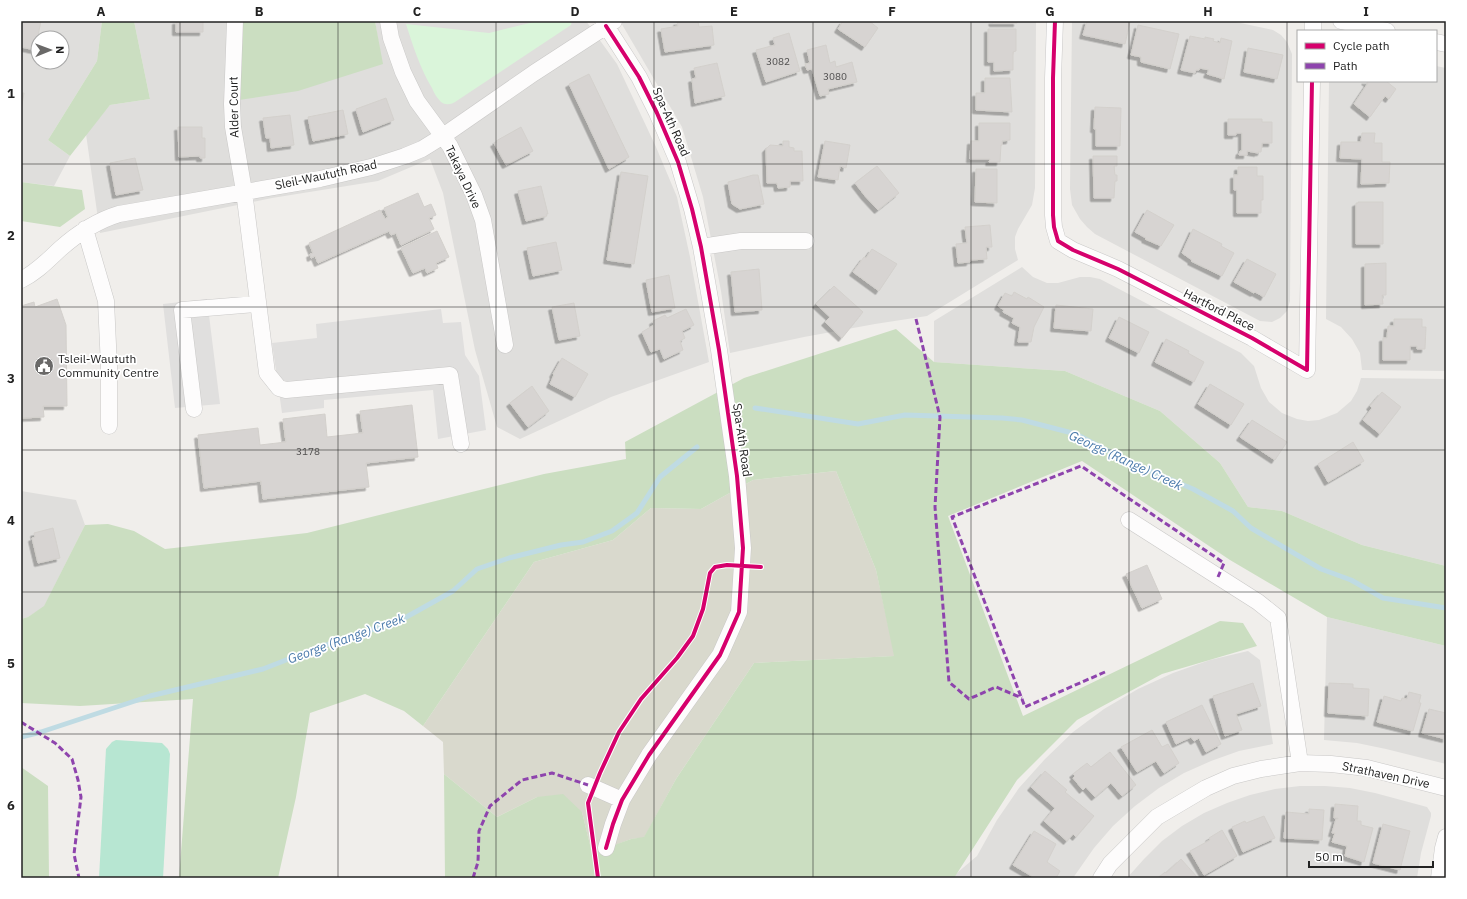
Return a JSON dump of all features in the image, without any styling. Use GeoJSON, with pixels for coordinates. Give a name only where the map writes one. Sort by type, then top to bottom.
{"type":"FeatureCollection","features":[{"type":"Feature","properties":{"kind":"street","name":"Alder Court"},"geometry":{"type":"LineString","coordinates":[[235,21],[232,104],[233,127],[244,191],[257,304],[267,373],[278,388],[294,389],[450,375],[461,444]]}},
{"type":"Feature","properties":{"kind":"street","name":"Takaya Drive"},"geometry":{"type":"LineString","coordinates":[[388,21],[391,38],[403,72],[417,101],[450,146],[474,195],[483,220],[505,345]]}},
{"type":"Feature","properties":{"kind":"street","name":"Hartford Place"},"geometry":{"type":"LineString","coordinates":[[1055,21],[1052,215],[1058,241],[1073,250],[1118,269],[1238,330],[1307,370],[1312,82]]}},
{"type":"Feature","properties":{"kind":"street"},"geometry":{"type":"LineString","coordinates":[[1341,21],[1382,30]]}},
{"type":"Feature","properties":{"kind":"street","name":"Sleil-Waututh Road"},"geometry":{"type":"LineString","coordinates":[[21,280],[45,264],[60,249],[85,229],[96,222],[119,214],[244,191],[320,179],[371,167],[411,154],[443,136],[608,23]]}},
{"type":"Feature","properties":{"kind":"street","name":"Spa-Ath Road"},"geometry":{"type":"LineString","coordinates":[[606,848],[622,800],[649,754],[720,655],[739,612],[743,548],[737,476],[701,247],[692,209],[678,162],[657,113],[639,77],[608,23]]}},
{"type":"Feature","properties":{"kind":"street"},"geometry":{"type":"LineString","coordinates":[[85,229],[106,301],[109,367],[109,426]]}},
{"type":"Feature","properties":{"kind":"street"},"geometry":{"type":"LineString","coordinates":[[701,247],[741,242],[806,240]]}},
{"type":"Feature","properties":{"kind":"street"},"geometry":{"type":"LineString","coordinates":[[194,409],[182,310],[257,304]]}},
{"type":"Feature","properties":{"kind":"street"},"geometry":{"type":"LineString","coordinates":[[1129,520],[1258,602],[1278,618],[1300,764]]}},
{"type":"Feature","properties":{"kind":"street","name":"Strathaven Drive"},"geometry":{"type":"LineString","coordinates":[[1101,878],[1110,864],[1157,817],[1206,788],[1233,776],[1261,769],[1300,764],[1331,764],[1367,768],[1446,788]]}},
{"type":"Feature","properties":{"kind":"street"},"geometry":{"type":"LineString","coordinates":[[588,785],[622,800]]}},
{"type":"Feature","properties":{"kind":"street"},"geometry":{"type":"LineString","coordinates":[[1439,878],[1446,837]]}},
{"type":"Feature","properties":{"kind":"shaded area"},"geometry":{"type":"Polygon","coordinates":[[[21,21],[102,21],[97,61],[48,140],[70,156],[54,186],[21,182],[21,21]]]}},
{"type":"Feature","properties":{"kind":"shaded area"},"geometry":{"type":"Polygon","coordinates":[[[134,21],[242,21],[382,64],[375,21],[586,21],[617,64],[656,147],[677,197],[690,257],[709,362],[611,397],[520,439],[497,427],[475,350],[443,193],[430,159],[378,181],[272,198],[100,233],[86,134],[110,105],[150,99],[134,21]]]}},
{"type":"Feature","properties":{"kind":"shaded area"},"geometry":{"type":"Polygon","coordinates":[[[620,21],[1036,21],[1035,188],[1032,205],[1015,237],[1015,249],[1018,260],[927,316],[804,337],[730,353],[721,291],[703,197],[682,127],[620,21]]]}},
{"type":"Feature","properties":{"kind":"shaded area"},"geometry":{"type":"Polygon","coordinates":[[[1072,21],[1231,21],[1273,30],[1281,35],[1287,42],[1292,54],[1290,301],[1287,311],[1280,318],[1272,322],[1260,321],[1095,234],[1080,219],[1072,205],[1070,189],[1072,21]]]}},
{"type":"Feature","properties":{"kind":"shaded area"},"geometry":{"type":"Polygon","coordinates":[[[1437,66],[1446,68],[1446,371],[1362,370],[1360,353],[1352,339],[1341,327],[1326,319],[1329,82],[1437,82],[1437,66]]]}},
{"type":"Feature","properties":{"kind":"shaded area"},"geometry":{"type":"Polygon","coordinates":[[[1022,267],[1033,277],[1047,283],[1058,283],[1080,277],[1100,279],[1241,353],[1254,366],[1261,388],[1269,402],[1282,413],[1297,419],[1308,421],[1319,420],[1337,413],[1351,401],[1357,391],[1361,378],[1446,379],[1446,566],[1362,545],[1282,511],[1248,507],[1220,463],[1160,411],[1065,371],[934,362],[934,321],[1022,267]]]}},
{"type":"Feature","properties":{"kind":"shaded area"},"geometry":{"type":"Polygon","coordinates":[[[207,299],[220,404],[175,408],[163,304],[207,299]]]}},
{"type":"Feature","properties":{"kind":"shaded area"},"geometry":{"type":"Polygon","coordinates":[[[441,309],[443,323],[461,322],[465,355],[479,376],[486,430],[438,439],[433,390],[324,400],[324,408],[282,413],[272,343],[317,338],[316,324],[441,309]]]}},
{"type":"Feature","properties":{"kind":"shaded area"},"geometry":{"type":"Polygon","coordinates":[[[836,471],[876,570],[895,656],[754,663],[676,779],[644,838],[631,839],[592,854],[582,812],[537,797],[497,817],[444,774],[443,742],[423,726],[534,562],[613,540],[651,508],[701,509],[753,480],[836,471]]]}},
{"type":"Feature","properties":{"kind":"shaded area"},"geometry":{"type":"Polygon","coordinates":[[[21,491],[76,500],[85,525],[44,607],[28,617],[21,619],[21,491]]]}},
{"type":"Feature","properties":{"kind":"shaded area"},"geometry":{"type":"Polygon","coordinates":[[[1327,617],[1446,646],[1446,764],[1357,743],[1324,740],[1327,617]]]}},
{"type":"Feature","properties":{"kind":"shaded area"},"geometry":{"type":"Polygon","coordinates":[[[1248,651],[1260,660],[1273,744],[1239,751],[1211,761],[1184,773],[1159,788],[1135,806],[1113,826],[1094,848],[1073,878],[951,878],[977,856],[997,820],[1019,788],[1045,759],[1073,732],[1104,709],[1138,689],[1173,673],[1210,660],[1248,651]]]}},
{"type":"Feature","properties":{"kind":"shaded area"},"geometry":{"type":"Polygon","coordinates":[[[1300,786],[1350,788],[1427,807],[1431,813],[1431,816],[1421,853],[1417,878],[1127,878],[1162,841],[1182,826],[1204,813],[1250,795],[1275,789],[1300,786]]]}},
{"type":"Feature","properties":{"kind":"green space"},"geometry":{"type":"Polygon","coordinates":[[[102,21],[134,21],[150,99],[110,105],[70,156],[48,140],[97,61],[102,21]]]}},
{"type":"Feature","properties":{"kind":"green space"},"geometry":{"type":"Polygon","coordinates":[[[242,21],[375,21],[383,64],[298,91],[239,100],[242,21]]]}},
{"type":"Feature","properties":{"kind":"green space"},"geometry":{"type":"Polygon","coordinates":[[[538,21],[572,21],[571,25],[451,104],[441,102],[435,94],[417,57],[406,24],[489,33],[538,21]]]}},
{"type":"Feature","properties":{"kind":"green space"},"geometry":{"type":"Polygon","coordinates":[[[21,182],[82,190],[85,209],[60,227],[21,221],[21,182]]]}},
{"type":"Feature","properties":{"kind":"green space"},"geometry":{"type":"Polygon","coordinates":[[[896,329],[934,362],[1065,371],[1160,411],[1220,463],[1248,507],[1282,511],[1362,545],[1446,566],[1446,646],[1327,617],[1230,560],[1082,461],[948,516],[1023,716],[1220,621],[1243,623],[1257,646],[1162,674],[1077,720],[1017,780],[954,878],[445,878],[444,774],[497,817],[537,797],[563,794],[582,812],[592,853],[631,839],[644,837],[676,779],[754,663],[894,656],[876,570],[836,471],[753,480],[701,509],[651,508],[613,540],[534,562],[423,726],[404,711],[365,694],[310,713],[296,797],[278,878],[179,878],[193,699],[80,706],[21,703],[21,619],[28,617],[44,606],[85,525],[108,524],[134,531],[165,549],[307,533],[544,474],[626,459],[625,442],[744,378],[896,329]]]}},
{"type":"Feature","properties":{"kind":"green space"},"geometry":{"type":"Polygon","coordinates":[[[116,740],[162,743],[168,749],[170,754],[163,878],[99,878],[106,749],[116,740]]]}},
{"type":"Feature","properties":{"kind":"green space"},"geometry":{"type":"Polygon","coordinates":[[[21,767],[48,786],[49,878],[21,878],[21,767]]]}},
{"type":"Feature","properties":{"kind":"building"},"geometry":{"type":"Polygon","coordinates":[[[21,21],[41,21],[39,30],[30,30],[30,49],[21,47],[21,21]]]}},
{"type":"Feature","properties":{"kind":"building"},"geometry":{"type":"Polygon","coordinates":[[[176,21],[203,21],[203,32],[176,32],[176,21]]]}},
{"type":"Feature","properties":{"kind":"building"},"geometry":{"type":"Polygon","coordinates":[[[698,21],[699,27],[712,26],[714,45],[665,52],[661,29],[678,26],[677,22],[698,21]]]}},
{"type":"Feature","properties":{"kind":"building"},"geometry":{"type":"Polygon","coordinates":[[[843,21],[869,21],[878,28],[865,47],[838,29],[843,21]]]}},
{"type":"Feature","properties":{"kind":"building"},"geometry":{"type":"Polygon","coordinates":[[[992,21],[1017,21],[1017,23],[993,23],[992,21]]]}},
{"type":"Feature","properties":{"kind":"building"},"geometry":{"type":"Polygon","coordinates":[[[1087,21],[1130,22],[1125,44],[1083,35],[1087,21]]]}},
{"type":"Feature","properties":{"kind":"building"},"geometry":{"type":"Polygon","coordinates":[[[1138,25],[1179,34],[1170,69],[1141,62],[1141,57],[1131,55],[1138,25]]]}},
{"type":"Feature","properties":{"kind":"building"},"geometry":{"type":"Polygon","coordinates":[[[988,29],[1016,29],[1016,51],[1013,52],[1013,70],[994,71],[994,62],[988,62],[988,29]]]}},
{"type":"Feature","properties":{"kind":"building"},"geometry":{"type":"Polygon","coordinates":[[[789,33],[800,71],[766,82],[756,50],[775,45],[773,38],[789,33]]]}},
{"type":"Feature","properties":{"kind":"building"},"geometry":{"type":"Polygon","coordinates":[[[1190,36],[1214,39],[1213,41],[1220,43],[1221,38],[1232,41],[1224,79],[1207,74],[1209,70],[1200,68],[1199,70],[1196,70],[1195,73],[1181,70],[1190,36]]]}},
{"type":"Feature","properties":{"kind":"building"},"geometry":{"type":"Polygon","coordinates":[[[826,45],[830,63],[835,61],[836,67],[852,62],[857,82],[828,89],[829,94],[820,96],[812,69],[807,70],[805,64],[810,63],[807,50],[826,45]]]}},
{"type":"Feature","properties":{"kind":"building"},"geometry":{"type":"Polygon","coordinates":[[[1248,48],[1283,55],[1277,79],[1244,72],[1248,48]]]}},
{"type":"Feature","properties":{"kind":"building"},"geometry":{"type":"Polygon","coordinates":[[[717,63],[725,96],[695,103],[692,79],[696,78],[694,68],[717,63]]]}},
{"type":"Feature","properties":{"kind":"building"},"geometry":{"type":"Polygon","coordinates":[[[589,74],[629,157],[609,169],[569,84],[589,74]]]}},
{"type":"Feature","properties":{"kind":"building"},"geometry":{"type":"Polygon","coordinates":[[[985,78],[1010,78],[1012,112],[976,110],[976,93],[985,93],[985,78]]]}},
{"type":"Feature","properties":{"kind":"building"},"geometry":{"type":"Polygon","coordinates":[[[1366,82],[1387,82],[1396,89],[1389,99],[1385,96],[1370,117],[1354,104],[1368,83],[1366,82]]]}},
{"type":"Feature","properties":{"kind":"building"},"geometry":{"type":"Polygon","coordinates":[[[21,93],[24,93],[21,111],[21,93]]]}},
{"type":"Feature","properties":{"kind":"building"},"geometry":{"type":"Polygon","coordinates":[[[386,98],[394,120],[363,132],[356,109],[386,98]]]}},
{"type":"Feature","properties":{"kind":"building"},"geometry":{"type":"Polygon","coordinates":[[[1095,107],[1121,108],[1120,146],[1096,146],[1096,129],[1094,129],[1095,107]]]}},
{"type":"Feature","properties":{"kind":"building"},"geometry":{"type":"Polygon","coordinates":[[[343,110],[348,134],[313,141],[308,117],[343,110]]]}},
{"type":"Feature","properties":{"kind":"building"},"geometry":{"type":"Polygon","coordinates":[[[290,115],[294,145],[271,148],[270,138],[266,138],[263,118],[290,115]]]}},
{"type":"Feature","properties":{"kind":"building"},"geometry":{"type":"Polygon","coordinates":[[[1228,119],[1262,119],[1262,122],[1272,122],[1272,143],[1262,143],[1261,152],[1258,153],[1247,151],[1247,155],[1239,155],[1240,151],[1242,151],[1242,133],[1228,135],[1228,119]]]}},
{"type":"Feature","properties":{"kind":"building"},"geometry":{"type":"Polygon","coordinates":[[[979,123],[1010,123],[1010,140],[1002,141],[1000,162],[989,162],[990,159],[970,159],[971,141],[979,141],[979,123]]]}},
{"type":"Feature","properties":{"kind":"building"},"geometry":{"type":"Polygon","coordinates":[[[178,127],[202,127],[202,138],[205,138],[205,158],[200,158],[200,156],[179,157],[178,127]]]}},
{"type":"Feature","properties":{"kind":"building"},"geometry":{"type":"Polygon","coordinates":[[[521,127],[533,151],[506,165],[494,143],[521,127]]]}},
{"type":"Feature","properties":{"kind":"building"},"geometry":{"type":"Polygon","coordinates":[[[1362,133],[1375,133],[1374,143],[1382,143],[1382,162],[1390,162],[1389,183],[1361,184],[1362,159],[1340,158],[1341,142],[1361,142],[1362,133]]]}},
{"type":"Feature","properties":{"kind":"building"},"geometry":{"type":"Polygon","coordinates":[[[783,141],[789,141],[789,147],[794,148],[794,151],[802,151],[803,181],[790,181],[790,187],[778,188],[777,183],[767,183],[766,149],[770,145],[783,146],[783,141]]]}},
{"type":"Feature","properties":{"kind":"building"},"geometry":{"type":"Polygon","coordinates":[[[825,141],[850,145],[846,168],[840,166],[838,180],[818,177],[825,141]]]}},
{"type":"Feature","properties":{"kind":"building"},"geometry":{"type":"Polygon","coordinates":[[[1093,156],[1117,156],[1117,166],[1114,166],[1117,181],[1115,181],[1114,198],[1094,198],[1093,156]]]}},
{"type":"Feature","properties":{"kind":"building"},"geometry":{"type":"Polygon","coordinates":[[[135,158],[143,190],[116,195],[110,163],[135,158]]]}},
{"type":"Feature","properties":{"kind":"building"},"geometry":{"type":"Polygon","coordinates":[[[877,166],[899,193],[878,210],[855,183],[877,166]]]}},
{"type":"Feature","properties":{"kind":"building"},"geometry":{"type":"Polygon","coordinates":[[[1238,167],[1257,167],[1257,176],[1263,176],[1263,200],[1261,200],[1261,213],[1237,213],[1237,190],[1234,190],[1234,175],[1238,175],[1238,167]]]}},
{"type":"Feature","properties":{"kind":"building"},"geometry":{"type":"Polygon","coordinates":[[[976,169],[997,169],[997,203],[975,202],[976,169]]]}},
{"type":"Feature","properties":{"kind":"building"},"geometry":{"type":"Polygon","coordinates":[[[621,172],[648,176],[634,264],[607,260],[621,172]]]}},
{"type":"Feature","properties":{"kind":"building"},"geometry":{"type":"Polygon","coordinates":[[[758,175],[764,204],[740,209],[732,204],[728,182],[758,175]]]}},
{"type":"Feature","properties":{"kind":"building"},"geometry":{"type":"Polygon","coordinates":[[[541,186],[548,214],[546,214],[547,216],[526,221],[518,191],[541,186]]]}},
{"type":"Feature","properties":{"kind":"building"},"geometry":{"type":"Polygon","coordinates":[[[418,193],[424,207],[431,204],[436,215],[429,218],[434,229],[401,245],[396,233],[391,235],[389,231],[318,263],[315,256],[311,258],[310,254],[313,253],[309,243],[380,210],[385,219],[388,217],[384,208],[418,193]]]}},
{"type":"Feature","properties":{"kind":"building"},"geometry":{"type":"Polygon","coordinates":[[[1383,202],[1383,244],[1356,244],[1356,203],[1383,202]]]}},
{"type":"Feature","properties":{"kind":"building"},"geometry":{"type":"Polygon","coordinates":[[[1147,210],[1174,225],[1161,246],[1145,239],[1146,238],[1135,232],[1147,210]]]}},
{"type":"Feature","properties":{"kind":"building"},"geometry":{"type":"Polygon","coordinates":[[[990,225],[992,247],[986,247],[987,259],[970,260],[970,262],[958,263],[956,244],[967,243],[965,227],[990,225]]]}},
{"type":"Feature","properties":{"kind":"building"},"geometry":{"type":"Polygon","coordinates":[[[1193,229],[1222,244],[1221,246],[1234,253],[1222,276],[1191,261],[1192,260],[1182,253],[1193,229]]]}},
{"type":"Feature","properties":{"kind":"building"},"geometry":{"type":"Polygon","coordinates":[[[437,231],[449,257],[436,263],[438,268],[427,273],[425,268],[413,273],[401,248],[437,231]]]}},
{"type":"Feature","properties":{"kind":"building"},"geometry":{"type":"Polygon","coordinates":[[[556,242],[562,270],[533,276],[527,248],[556,242]]]}},
{"type":"Feature","properties":{"kind":"building"},"geometry":{"type":"Polygon","coordinates":[[[872,249],[897,264],[879,291],[853,272],[872,249]]]}},
{"type":"Feature","properties":{"kind":"building"},"geometry":{"type":"Polygon","coordinates":[[[1247,259],[1276,274],[1264,297],[1234,282],[1247,259]]]}},
{"type":"Feature","properties":{"kind":"building"},"geometry":{"type":"Polygon","coordinates":[[[1386,263],[1386,295],[1382,295],[1383,304],[1365,305],[1365,264],[1386,263]]]}},
{"type":"Feature","properties":{"kind":"building"},"geometry":{"type":"Polygon","coordinates":[[[759,269],[762,310],[735,312],[731,272],[759,269]]]}},
{"type":"Feature","properties":{"kind":"building"},"geometry":{"type":"Polygon","coordinates":[[[669,275],[675,308],[652,312],[646,280],[669,275]]]}},
{"type":"Feature","properties":{"kind":"building"},"geometry":{"type":"Polygon","coordinates":[[[834,286],[863,312],[842,338],[825,322],[830,317],[816,304],[834,286]]]}},
{"type":"Feature","properties":{"kind":"building"},"geometry":{"type":"Polygon","coordinates":[[[1014,292],[1027,299],[1028,297],[1044,307],[1034,327],[1031,342],[1018,342],[1020,327],[1012,323],[1014,318],[1003,312],[1004,310],[998,306],[1005,293],[1012,296],[1014,292]]]}},
{"type":"Feature","properties":{"kind":"building","name":"Tsleil-Waututh Community Centre"},"geometry":{"type":"Polygon","coordinates":[[[57,299],[66,325],[67,406],[43,406],[44,417],[21,418],[21,306],[34,302],[35,307],[57,299]]]}},
{"type":"Feature","properties":{"kind":"building"},"geometry":{"type":"Polygon","coordinates":[[[574,303],[580,336],[559,340],[552,307],[574,303]]]}},
{"type":"Feature","properties":{"kind":"building"},"geometry":{"type":"Polygon","coordinates":[[[1056,305],[1093,309],[1091,331],[1054,328],[1056,305]]]}},
{"type":"Feature","properties":{"kind":"building"},"geometry":{"type":"Polygon","coordinates":[[[686,309],[694,325],[682,331],[685,338],[680,341],[683,350],[664,359],[660,349],[651,352],[642,332],[654,325],[653,321],[665,315],[667,318],[686,309]]]}},
{"type":"Feature","properties":{"kind":"building"},"geometry":{"type":"Polygon","coordinates":[[[1119,317],[1149,332],[1139,353],[1109,338],[1119,317]]]}},
{"type":"Feature","properties":{"kind":"building"},"geometry":{"type":"Polygon","coordinates":[[[1394,319],[1422,319],[1422,327],[1426,327],[1425,349],[1417,349],[1417,346],[1410,346],[1410,360],[1383,360],[1383,338],[1387,338],[1388,326],[1394,326],[1394,319]]]}},
{"type":"Feature","properties":{"kind":"building"},"geometry":{"type":"Polygon","coordinates":[[[1166,339],[1189,351],[1188,353],[1204,362],[1194,382],[1155,362],[1166,339]]]}},
{"type":"Feature","properties":{"kind":"building"},"geometry":{"type":"Polygon","coordinates":[[[562,358],[588,374],[575,397],[550,384],[554,375],[553,374],[562,358]]]}},
{"type":"Feature","properties":{"kind":"building"},"geometry":{"type":"Polygon","coordinates":[[[1210,384],[1244,404],[1231,425],[1198,404],[1210,384]]]}},
{"type":"Feature","properties":{"kind":"building"},"geometry":{"type":"Polygon","coordinates":[[[532,386],[549,411],[528,427],[510,403],[532,386]]]}},
{"type":"Feature","properties":{"kind":"building"},"geometry":{"type":"Polygon","coordinates":[[[1382,392],[1401,407],[1380,434],[1363,420],[1372,408],[1370,406],[1382,392]]]}},
{"type":"Feature","properties":{"kind":"building"},"geometry":{"type":"Polygon","coordinates":[[[412,405],[418,457],[366,463],[369,487],[263,499],[261,481],[204,488],[198,435],[258,428],[260,445],[286,442],[283,419],[325,414],[327,437],[363,433],[360,411],[412,405]]]}},
{"type":"Feature","properties":{"kind":"building"},"geometry":{"type":"Polygon","coordinates":[[[1252,420],[1287,442],[1275,460],[1240,437],[1252,420]]]}},
{"type":"Feature","properties":{"kind":"building"},"geometry":{"type":"Polygon","coordinates":[[[1353,442],[1364,461],[1328,482],[1318,464],[1353,442]]]}},
{"type":"Feature","properties":{"kind":"building"},"geometry":{"type":"Polygon","coordinates":[[[53,528],[60,558],[38,563],[32,538],[35,537],[34,533],[53,528]]]}},
{"type":"Feature","properties":{"kind":"building"},"geometry":{"type":"Polygon","coordinates":[[[1147,565],[1162,599],[1142,608],[1126,574],[1147,565]]]}},
{"type":"Feature","properties":{"kind":"building"},"geometry":{"type":"Polygon","coordinates":[[[1253,683],[1261,706],[1236,714],[1242,730],[1225,736],[1213,696],[1253,683]]]}},
{"type":"Feature","properties":{"kind":"building"},"geometry":{"type":"Polygon","coordinates":[[[1329,683],[1353,684],[1353,688],[1369,689],[1368,716],[1328,713],[1329,683]]]}},
{"type":"Feature","properties":{"kind":"building"},"geometry":{"type":"Polygon","coordinates":[[[1409,692],[1421,695],[1419,703],[1421,703],[1413,731],[1377,722],[1384,696],[1401,701],[1402,698],[1407,699],[1409,692]]]}},
{"type":"Feature","properties":{"kind":"building"},"geometry":{"type":"Polygon","coordinates":[[[1202,705],[1221,744],[1206,752],[1199,738],[1194,741],[1191,737],[1176,744],[1166,722],[1202,705]]]}},
{"type":"Feature","properties":{"kind":"building"},"geometry":{"type":"Polygon","coordinates":[[[1429,709],[1446,713],[1446,739],[1422,733],[1429,709]]]}},
{"type":"Feature","properties":{"kind":"building"},"geometry":{"type":"Polygon","coordinates":[[[1152,730],[1162,747],[1168,744],[1179,763],[1164,773],[1156,761],[1137,772],[1121,747],[1152,730]]]}},
{"type":"Feature","properties":{"kind":"building"},"geometry":{"type":"Polygon","coordinates":[[[1110,752],[1136,785],[1122,796],[1111,783],[1095,797],[1086,787],[1083,790],[1073,778],[1075,776],[1073,774],[1087,763],[1091,767],[1110,752]]]}},
{"type":"Feature","properties":{"kind":"building"},"geometry":{"type":"Polygon","coordinates":[[[1045,771],[1067,790],[1065,792],[1094,816],[1076,837],[1073,834],[1067,841],[1044,821],[1055,808],[1031,787],[1045,771]]]}},
{"type":"Feature","properties":{"kind":"building"},"geometry":{"type":"Polygon","coordinates":[[[1335,804],[1358,806],[1357,821],[1361,821],[1361,825],[1373,828],[1364,862],[1345,856],[1347,846],[1332,842],[1335,833],[1332,833],[1336,819],[1338,819],[1334,818],[1335,804]]]}},
{"type":"Feature","properties":{"kind":"building"},"geometry":{"type":"Polygon","coordinates":[[[1309,809],[1324,810],[1322,840],[1284,838],[1286,812],[1309,814],[1309,809]]]}},
{"type":"Feature","properties":{"kind":"building"},"geometry":{"type":"Polygon","coordinates":[[[1264,816],[1275,838],[1243,852],[1232,827],[1245,821],[1246,823],[1264,816]]]}},
{"type":"Feature","properties":{"kind":"building"},"geometry":{"type":"Polygon","coordinates":[[[1383,824],[1410,831],[1400,870],[1373,863],[1383,824]]]}},
{"type":"Feature","properties":{"kind":"building"},"geometry":{"type":"Polygon","coordinates":[[[1222,830],[1237,856],[1204,875],[1190,851],[1210,840],[1209,838],[1222,830]]]}},
{"type":"Feature","properties":{"kind":"building"},"geometry":{"type":"Polygon","coordinates":[[[1034,831],[1056,844],[1047,862],[1060,871],[1056,878],[1035,878],[1013,865],[1034,831]]]}},
{"type":"Feature","properties":{"kind":"building"},"geometry":{"type":"Polygon","coordinates":[[[1181,859],[1198,878],[1158,878],[1165,872],[1166,873],[1181,859]]]}},
{"type":"Feature","properties":{"kind":"waterway","name":"George (Range) Creek"},"geometry":{"type":"LineString","coordinates":[[755,408],[858,424],[905,415],[1002,418],[1022,420],[1076,434],[1131,463],[1193,489],[1233,511],[1251,528],[1321,569],[1351,580],[1383,598],[1446,608]]}},
{"type":"Feature","properties":{"kind":"waterway","name":"George (Range) Creek"},"geometry":{"type":"LineString","coordinates":[[21,737],[41,732],[150,696],[263,669],[317,648],[401,620],[453,591],[477,569],[509,558],[561,545],[583,542],[612,531],[637,513],[660,477],[697,447]]}},
{"type":"Feature","properties":{"kind":"marked path"},"geometry":{"type":"LineString","coordinates":[[916,319],[940,417],[935,507],[949,682],[969,699],[996,687],[1022,698]]}},
{"type":"Feature","properties":{"kind":"marked path"},"geometry":{"type":"LineString","coordinates":[[1105,672],[1025,707],[952,517],[1081,466],[1224,563],[1218,577]]}},
{"type":"Feature","properties":{"kind":"marked path"},"geometry":{"type":"LineString","coordinates":[[21,722],[55,743],[72,759],[81,797],[74,854],[79,878]]}},
{"type":"Feature","properties":{"kind":"marked path"},"geometry":{"type":"LineString","coordinates":[[473,878],[478,862],[479,831],[490,806],[522,780],[552,773],[588,785]]}},
{"type":"Feature","properties":{"kind":"cycle path"},"geometry":{"type":"LineString","coordinates":[[1055,21],[1053,78],[1053,215],[1054,227],[1058,241],[1073,250],[1118,269],[1252,338],[1307,370],[1312,82]]}},
{"type":"Feature","properties":{"kind":"cycle path"},"geometry":{"type":"LineString","coordinates":[[606,26],[639,77],[657,113],[678,162],[692,209],[701,247],[719,350],[737,476],[743,548],[739,612],[720,655],[649,755],[622,800],[606,848]]}},
{"type":"Feature","properties":{"kind":"cycle path"},"geometry":{"type":"LineString","coordinates":[[598,878],[588,803],[619,732],[641,699],[677,658],[693,636],[703,609],[710,573],[715,567],[727,565],[761,567]]}},
{"type":"Feature","properties":{"kind":"place","name":"Tsleil-Waututh Community Centre"},"geometry":{"type":"Point","coordinates":[44,366]}}]}
